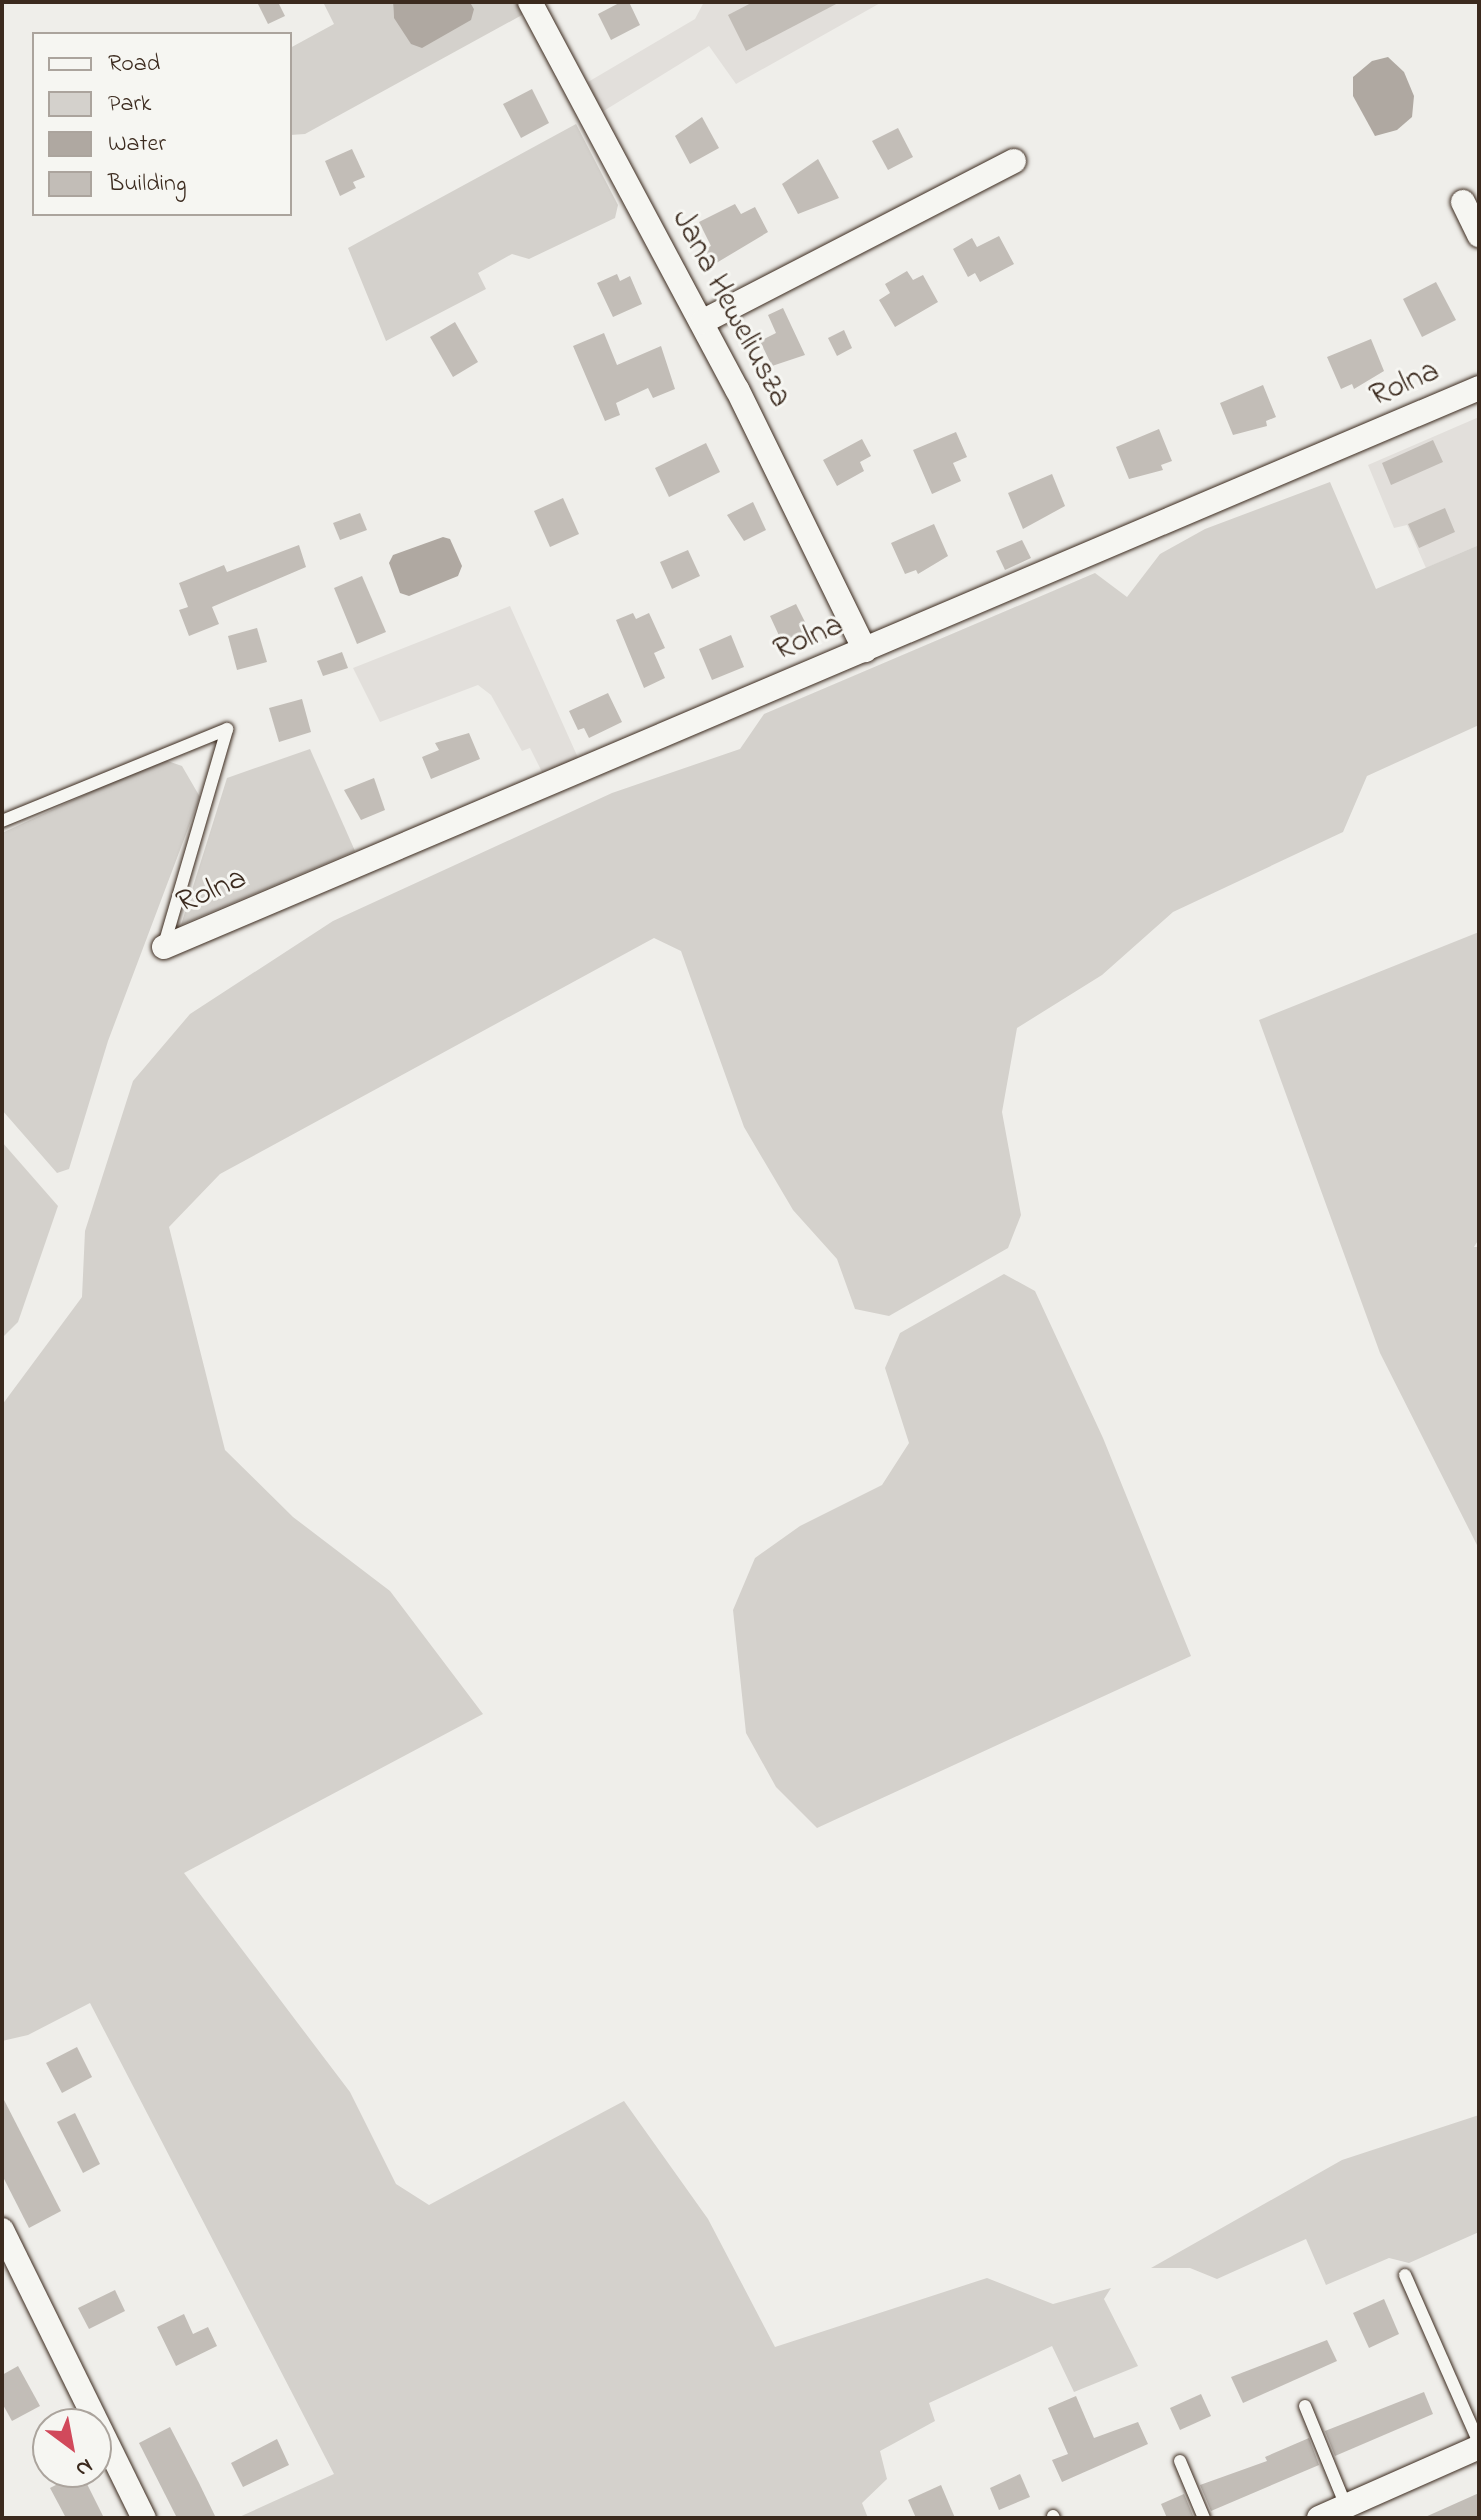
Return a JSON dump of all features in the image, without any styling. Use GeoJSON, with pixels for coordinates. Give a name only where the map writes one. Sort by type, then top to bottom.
{"type":"FeatureCollection","features":[{"type":"Feature","properties":{"kind":"street","name":"Jana Heweliusza"},"geometry":{"type":"LineString","coordinates":[[530,2],[818,545],[865,650]]}},
{"type":"Feature","properties":{"kind":"street"},"geometry":{"type":"LineString","coordinates":[[702,322],[1014,161]]}},
{"type":"Feature","properties":{"kind":"street"},"geometry":{"type":"LineString","coordinates":[[1463,202],[1479,235]]}},
{"type":"Feature","properties":{"kind":"street","name":"Rolna"},"geometry":{"type":"LineString","coordinates":[[164,947],[1479,388]]}},
{"type":"Feature","properties":{"kind":"street"},"geometry":{"type":"LineString","coordinates":[[2,2230],[144,2518]]}},
{"type":"Feature","properties":{"kind":"street"},"geometry":{"type":"LineString","coordinates":[[1319,2518],[1479,2445]]}},
{"type":"Feature","properties":{"kind":"lane"},"geometry":{"type":"LineString","coordinates":[[2,821],[227,729],[164,947]]}},
{"type":"Feature","properties":{"kind":"lane"},"geometry":{"type":"LineString","coordinates":[[1405,2275],[1479,2445]]}},
{"type":"Feature","properties":{"kind":"lane"},"geometry":{"type":"LineString","coordinates":[[1305,2406],[1346,2506]]}},
{"type":"Feature","properties":{"kind":"lane"},"geometry":{"type":"LineString","coordinates":[[1180,2461],[1204,2518]]}},
{"type":"Feature","properties":{"kind":"shaded area"},"geometry":{"type":"Polygon","coordinates":[[[704,2],[882,2],[736,84],[709,46],[602,112],[588,82],[695,19],[704,2]]]}},
{"type":"Feature","properties":{"kind":"shaded area"},"geometry":{"type":"Polygon","coordinates":[[[1479,417],[1479,545],[1426,568],[1407,525],[1394,528],[1368,465],[1479,417]]]}},
{"type":"Feature","properties":{"kind":"shaded area"},"geometry":{"type":"Polygon","coordinates":[[[510,606],[579,760],[543,774],[530,748],[522,751],[491,695],[478,685],[380,722],[353,668],[510,606]]]}},
{"type":"Feature","properties":{"kind":"green space"},"geometry":{"type":"Polygon","coordinates":[[[323,2],[393,2],[394,18],[474,9],[470,2],[523,2],[522,15],[305,134],[292,135],[292,47],[334,24],[323,2]]]}},
{"type":"Feature","properties":{"kind":"green space"},"geometry":{"type":"Polygon","coordinates":[[[576,124],[618,205],[615,218],[529,259],[512,254],[478,273],[486,289],[386,341],[348,248],[576,124]]]}},
{"type":"Feature","properties":{"kind":"green space"},"geometry":{"type":"Polygon","coordinates":[[[1330,482],[1376,589],[1479,545],[1479,725],[1367,776],[1343,832],[1173,912],[1102,975],[1017,1028],[1002,1112],[1021,1215],[1008,1248],[889,1316],[855,1309],[837,1259],[793,1210],[744,1127],[681,951],[654,938],[220,1174],[169,1227],[225,1450],[293,1517],[390,1591],[483,1714],[184,1873],[350,2092],[396,2184],[429,2205],[624,2101],[708,2219],[775,2347],[987,2278],[1053,2304],[1111,2288],[1104,2299],[1138,2366],[1074,2392],[1052,2346],[929,2403],[935,2421],[880,2451],[887,2479],[862,2503],[868,2518],[237,2518],[334,2474],[90,2003],[28,2035],[2,2041],[2,1405],[82,1297],[85,1231],[133,1081],[190,1014],[333,921],[612,793],[740,749],[764,714],[1095,573],[1127,597],[1160,554],[1205,529],[1330,482]]]}},
{"type":"Feature","properties":{"kind":"green space"},"geometry":{"type":"Polygon","coordinates":[[[310,749],[355,851],[181,925],[227,778],[310,749]]]}},
{"type":"Feature","properties":{"kind":"green space"},"geometry":{"type":"Polygon","coordinates":[[[162,759],[182,766],[200,797],[108,1041],[69,1169],[57,1173],[2,1110],[2,833],[162,759]]]}},
{"type":"Feature","properties":{"kind":"green space"},"geometry":{"type":"Polygon","coordinates":[[[1479,932],[1479,1239],[1474,1247],[1479,1247],[1478,1547],[1380,1353],[1259,1020],[1479,932]]]}},
{"type":"Feature","properties":{"kind":"green space"},"geometry":{"type":"Polygon","coordinates":[[[2,1142],[58,1206],[18,1322],[2,1338],[2,1142]]]}},
{"type":"Feature","properties":{"kind":"green space"},"geometry":{"type":"Polygon","coordinates":[[[1004,1274],[1035,1291],[1103,1438],[1191,1656],[817,1828],[776,1787],[746,1733],[733,1610],[755,1558],[800,1526],[882,1485],[909,1443],[885,1368],[900,1333],[1004,1274]]]}},
{"type":"Feature","properties":{"kind":"green space"},"geometry":{"type":"Polygon","coordinates":[[[1479,2115],[1479,2232],[1409,2263],[1389,2258],[1326,2285],[1306,2239],[1217,2279],[1190,2268],[1151,2268],[1342,2160],[1479,2115]]]}},
{"type":"Feature","properties":{"kind":"water"},"geometry":{"type":"Polygon","coordinates":[[[393,2],[470,2],[474,9],[471,20],[422,48],[411,44],[394,18],[393,2]]]}},
{"type":"Feature","properties":{"kind":"water"},"geometry":{"type":"Polygon","coordinates":[[[1388,57],[1404,72],[1414,96],[1412,117],[1397,130],[1375,136],[1353,96],[1353,77],[1372,61],[1388,57]]]}},
{"type":"Feature","properties":{"kind":"water"},"geometry":{"type":"Polygon","coordinates":[[[443,537],[450,539],[462,566],[458,576],[409,596],[400,593],[389,563],[393,555],[443,537]]]}},
{"type":"Feature","properties":{"kind":"building"},"geometry":{"type":"Polygon","coordinates":[[[257,2],[278,2],[285,16],[268,24],[257,2]]]}},
{"type":"Feature","properties":{"kind":"building"},"geometry":{"type":"Polygon","coordinates":[[[621,2],[629,2],[640,25],[611,40],[598,14],[621,2]]]}},
{"type":"Feature","properties":{"kind":"building"},"geometry":{"type":"Polygon","coordinates":[[[753,2],[840,2],[746,51],[728,15],[753,2]]]}},
{"type":"Feature","properties":{"kind":"building"},"geometry":{"type":"Polygon","coordinates":[[[532,89],[549,123],[521,138],[503,104],[532,89]]]}},
{"type":"Feature","properties":{"kind":"building"},"geometry":{"type":"Polygon","coordinates":[[[702,117],[719,148],[690,164],[675,136],[702,117]]]}},
{"type":"Feature","properties":{"kind":"building"},"geometry":{"type":"Polygon","coordinates":[[[898,128],[913,157],[888,170],[872,141],[898,128]]]}},
{"type":"Feature","properties":{"kind":"building"},"geometry":{"type":"Polygon","coordinates":[[[352,149],[365,177],[353,182],[356,188],[340,196],[325,161],[352,149]]]}},
{"type":"Feature","properties":{"kind":"building"},"geometry":{"type":"Polygon","coordinates":[[[818,159],[839,198],[798,214],[782,184],[818,159]]]}},
{"type":"Feature","properties":{"kind":"building"},"geometry":{"type":"Polygon","coordinates":[[[735,204],[741,214],[755,207],[768,232],[713,265],[705,249],[711,246],[699,222],[735,204]]]}},
{"type":"Feature","properties":{"kind":"building"},"geometry":{"type":"Polygon","coordinates":[[[999,236],[1014,264],[980,282],[975,273],[968,277],[953,249],[972,238],[977,247],[999,236]]]}},
{"type":"Feature","properties":{"kind":"building"},"geometry":{"type":"Polygon","coordinates":[[[907,271],[913,280],[923,275],[938,302],[895,327],[879,300],[890,293],[885,284],[907,271]]]}},
{"type":"Feature","properties":{"kind":"building"},"geometry":{"type":"Polygon","coordinates":[[[617,274],[620,281],[630,276],[642,304],[613,317],[597,283],[617,274]]]}},
{"type":"Feature","properties":{"kind":"building"},"geometry":{"type":"Polygon","coordinates":[[[1436,282],[1456,320],[1422,337],[1403,299],[1436,282]]]}},
{"type":"Feature","properties":{"kind":"building"},"geometry":{"type":"Polygon","coordinates":[[[783,308],[805,355],[772,366],[760,341],[776,333],[768,315],[783,308]]]}},
{"type":"Feature","properties":{"kind":"building"},"geometry":{"type":"Polygon","coordinates":[[[455,322],[478,362],[453,377],[430,337],[455,322]]]}},
{"type":"Feature","properties":{"kind":"building"},"geometry":{"type":"Polygon","coordinates":[[[844,330],[852,348],[837,356],[828,338],[844,330]]]}},
{"type":"Feature","properties":{"kind":"building"},"geometry":{"type":"Polygon","coordinates":[[[604,333],[617,365],[661,346],[675,389],[653,398],[648,388],[616,403],[620,415],[605,421],[573,346],[604,333]]]}},
{"type":"Feature","properties":{"kind":"building"},"geometry":{"type":"Polygon","coordinates":[[[1371,339],[1384,371],[1354,389],[1352,384],[1341,389],[1327,357],[1371,339]]]}},
{"type":"Feature","properties":{"kind":"building"},"geometry":{"type":"Polygon","coordinates":[[[1263,385],[1276,417],[1266,421],[1267,426],[1233,435],[1220,403],[1263,385]]]}},
{"type":"Feature","properties":{"kind":"building"},"geometry":{"type":"Polygon","coordinates":[[[1159,429],[1172,461],[1161,465],[1163,470],[1129,479],[1116,447],[1159,429]]]}},
{"type":"Feature","properties":{"kind":"building"},"geometry":{"type":"Polygon","coordinates":[[[956,432],[967,457],[953,463],[961,481],[932,494],[913,450],[956,432]]]}},
{"type":"Feature","properties":{"kind":"building"},"geometry":{"type":"Polygon","coordinates":[[[862,439],[871,456],[860,462],[864,471],[837,486],[823,460],[862,439]]]}},
{"type":"Feature","properties":{"kind":"building"},"geometry":{"type":"Polygon","coordinates":[[[1433,440],[1443,462],[1391,485],[1382,463],[1433,440]]]}},
{"type":"Feature","properties":{"kind":"building"},"geometry":{"type":"Polygon","coordinates":[[[706,443],[720,472],[669,497],[655,468],[706,443]]]}},
{"type":"Feature","properties":{"kind":"building"},"geometry":{"type":"Polygon","coordinates":[[[1052,474],[1065,506],[1023,529],[1008,493],[1052,474]]]}},
{"type":"Feature","properties":{"kind":"building"},"geometry":{"type":"Polygon","coordinates":[[[563,498],[579,534],[550,547],[534,511],[563,498]]]}},
{"type":"Feature","properties":{"kind":"building"},"geometry":{"type":"Polygon","coordinates":[[[753,502],[766,530],[744,541],[727,515],[753,502]]]}},
{"type":"Feature","properties":{"kind":"building"},"geometry":{"type":"Polygon","coordinates":[[[1445,508],[1455,532],[1419,548],[1408,524],[1445,508]]]}},
{"type":"Feature","properties":{"kind":"building"},"geometry":{"type":"Polygon","coordinates":[[[360,513],[367,530],[340,540],[333,523],[360,513]]]}},
{"type":"Feature","properties":{"kind":"building"},"geometry":{"type":"Polygon","coordinates":[[[934,524],[948,556],[918,574],[916,570],[905,574],[891,543],[934,524]]]}},
{"type":"Feature","properties":{"kind":"building"},"geometry":{"type":"Polygon","coordinates":[[[1022,540],[1031,558],[1005,570],[996,551],[1022,540]]]}},
{"type":"Feature","properties":{"kind":"building"},"geometry":{"type":"Polygon","coordinates":[[[299,545],[306,567],[212,607],[219,624],[189,636],[179,610],[188,607],[179,583],[224,565],[227,572],[299,545]]]}},
{"type":"Feature","properties":{"kind":"building"},"geometry":{"type":"Polygon","coordinates":[[[688,550],[700,576],[672,589],[660,562],[688,550]]]}},
{"type":"Feature","properties":{"kind":"building"},"geometry":{"type":"Polygon","coordinates":[[[362,576],[386,632],[357,644],[334,588],[362,576]]]}},
{"type":"Feature","properties":{"kind":"building"},"geometry":{"type":"Polygon","coordinates":[[[796,604],[809,630],[782,642],[770,616],[796,604]]]}},
{"type":"Feature","properties":{"kind":"building"},"geometry":{"type":"Polygon","coordinates":[[[633,613],[636,619],[649,613],[665,648],[654,653],[665,678],[644,688],[616,620],[633,613]]]}},
{"type":"Feature","properties":{"kind":"building"},"geometry":{"type":"Polygon","coordinates":[[[257,628],[267,662],[237,670],[228,636],[257,628]]]}},
{"type":"Feature","properties":{"kind":"building"},"geometry":{"type":"Polygon","coordinates":[[[731,635],[744,667],[712,680],[699,649],[731,635]]]}},
{"type":"Feature","properties":{"kind":"building"},"geometry":{"type":"Polygon","coordinates":[[[342,652],[348,668],[323,676],[317,661],[342,652]]]}},
{"type":"Feature","properties":{"kind":"building"},"geometry":{"type":"Polygon","coordinates":[[[608,693],[622,722],[589,738],[584,728],[578,730],[569,711],[608,693]]]}},
{"type":"Feature","properties":{"kind":"building"},"geometry":{"type":"Polygon","coordinates":[[[302,699],[311,732],[279,742],[269,708],[302,699]]]}},
{"type":"Feature","properties":{"kind":"building"},"geometry":{"type":"Polygon","coordinates":[[[469,733],[480,759],[431,779],[422,757],[439,750],[435,743],[469,733]]]}},
{"type":"Feature","properties":{"kind":"building"},"geometry":{"type":"Polygon","coordinates":[[[374,778],[385,810],[361,820],[344,790],[374,778]]]}},
{"type":"Feature","properties":{"kind":"building"},"geometry":{"type":"Polygon","coordinates":[[[77,2047],[92,2077],[62,2093],[46,2063],[77,2047]]]}},
{"type":"Feature","properties":{"kind":"building"},"geometry":{"type":"Polygon","coordinates":[[[2,2096],[61,2211],[29,2228],[2,2175],[2,2096]]]}},
{"type":"Feature","properties":{"kind":"building"},"geometry":{"type":"Polygon","coordinates":[[[75,2113],[100,2164],[83,2173],[57,2122],[75,2113]]]}},
{"type":"Feature","properties":{"kind":"building"},"geometry":{"type":"Polygon","coordinates":[[[115,2290],[125,2311],[89,2329],[78,2308],[115,2290]]]}},
{"type":"Feature","properties":{"kind":"building"},"geometry":{"type":"Polygon","coordinates":[[[1384,2299],[1399,2334],[1369,2348],[1353,2313],[1384,2299]]]}},
{"type":"Feature","properties":{"kind":"building"},"geometry":{"type":"Polygon","coordinates":[[[184,2314],[193,2334],[208,2327],[217,2346],[176,2366],[157,2327],[184,2314]]]}},
{"type":"Feature","properties":{"kind":"building"},"geometry":{"type":"Polygon","coordinates":[[[1327,2340],[1337,2361],[1243,2403],[1231,2377],[1327,2340]]]}},
{"type":"Feature","properties":{"kind":"building"},"geometry":{"type":"Polygon","coordinates":[[[18,2366],[40,2406],[12,2421],[2,2403],[2,2375],[18,2366]]]}},
{"type":"Feature","properties":{"kind":"building"},"geometry":{"type":"Polygon","coordinates":[[[1424,2392],[1433,2414],[1335,2456],[1325,2431],[1424,2392]]]}},
{"type":"Feature","properties":{"kind":"building"},"geometry":{"type":"Polygon","coordinates":[[[1201,2394],[1211,2416],[1180,2430],[1170,2408],[1201,2394]]]}},
{"type":"Feature","properties":{"kind":"building"},"geometry":{"type":"Polygon","coordinates":[[[1076,2396],[1094,2438],[1138,2422],[1148,2444],[1062,2482],[1052,2460],[1068,2454],[1048,2408],[1076,2396]]]}},
{"type":"Feature","properties":{"kind":"building"},"geometry":{"type":"Polygon","coordinates":[[[170,2427],[216,2518],[177,2518],[139,2443],[170,2427]]]}},
{"type":"Feature","properties":{"kind":"building"},"geometry":{"type":"Polygon","coordinates":[[[1309,2438],[1319,2465],[1211,2511],[1200,2485],[1267,2461],[1265,2457],[1309,2438]]]}},
{"type":"Feature","properties":{"kind":"building"},"geometry":{"type":"Polygon","coordinates":[[[277,2439],[289,2465],[243,2487],[231,2463],[277,2439]]]}},
{"type":"Feature","properties":{"kind":"building"},"geometry":{"type":"Polygon","coordinates":[[[1020,2474],[1030,2497],[999,2510],[990,2488],[1020,2474]]]}},
{"type":"Feature","properties":{"kind":"building"},"geometry":{"type":"Polygon","coordinates":[[[941,2485],[955,2518],[916,2518],[908,2500],[941,2485]]]}},
{"type":"Feature","properties":{"kind":"building"},"geometry":{"type":"Polygon","coordinates":[[[50,2488],[89,2488],[104,2518],[66,2518],[50,2488]]]}},
{"type":"Feature","properties":{"kind":"building"},"geometry":{"type":"Polygon","coordinates":[[[1479,2493],[1479,2518],[1423,2518],[1479,2493]]]}},
{"type":"Feature","properties":{"kind":"building"},"geometry":{"type":"Polygon","coordinates":[[[1184,2494],[1194,2518],[1167,2518],[1161,2504],[1184,2494]]]}}]}
